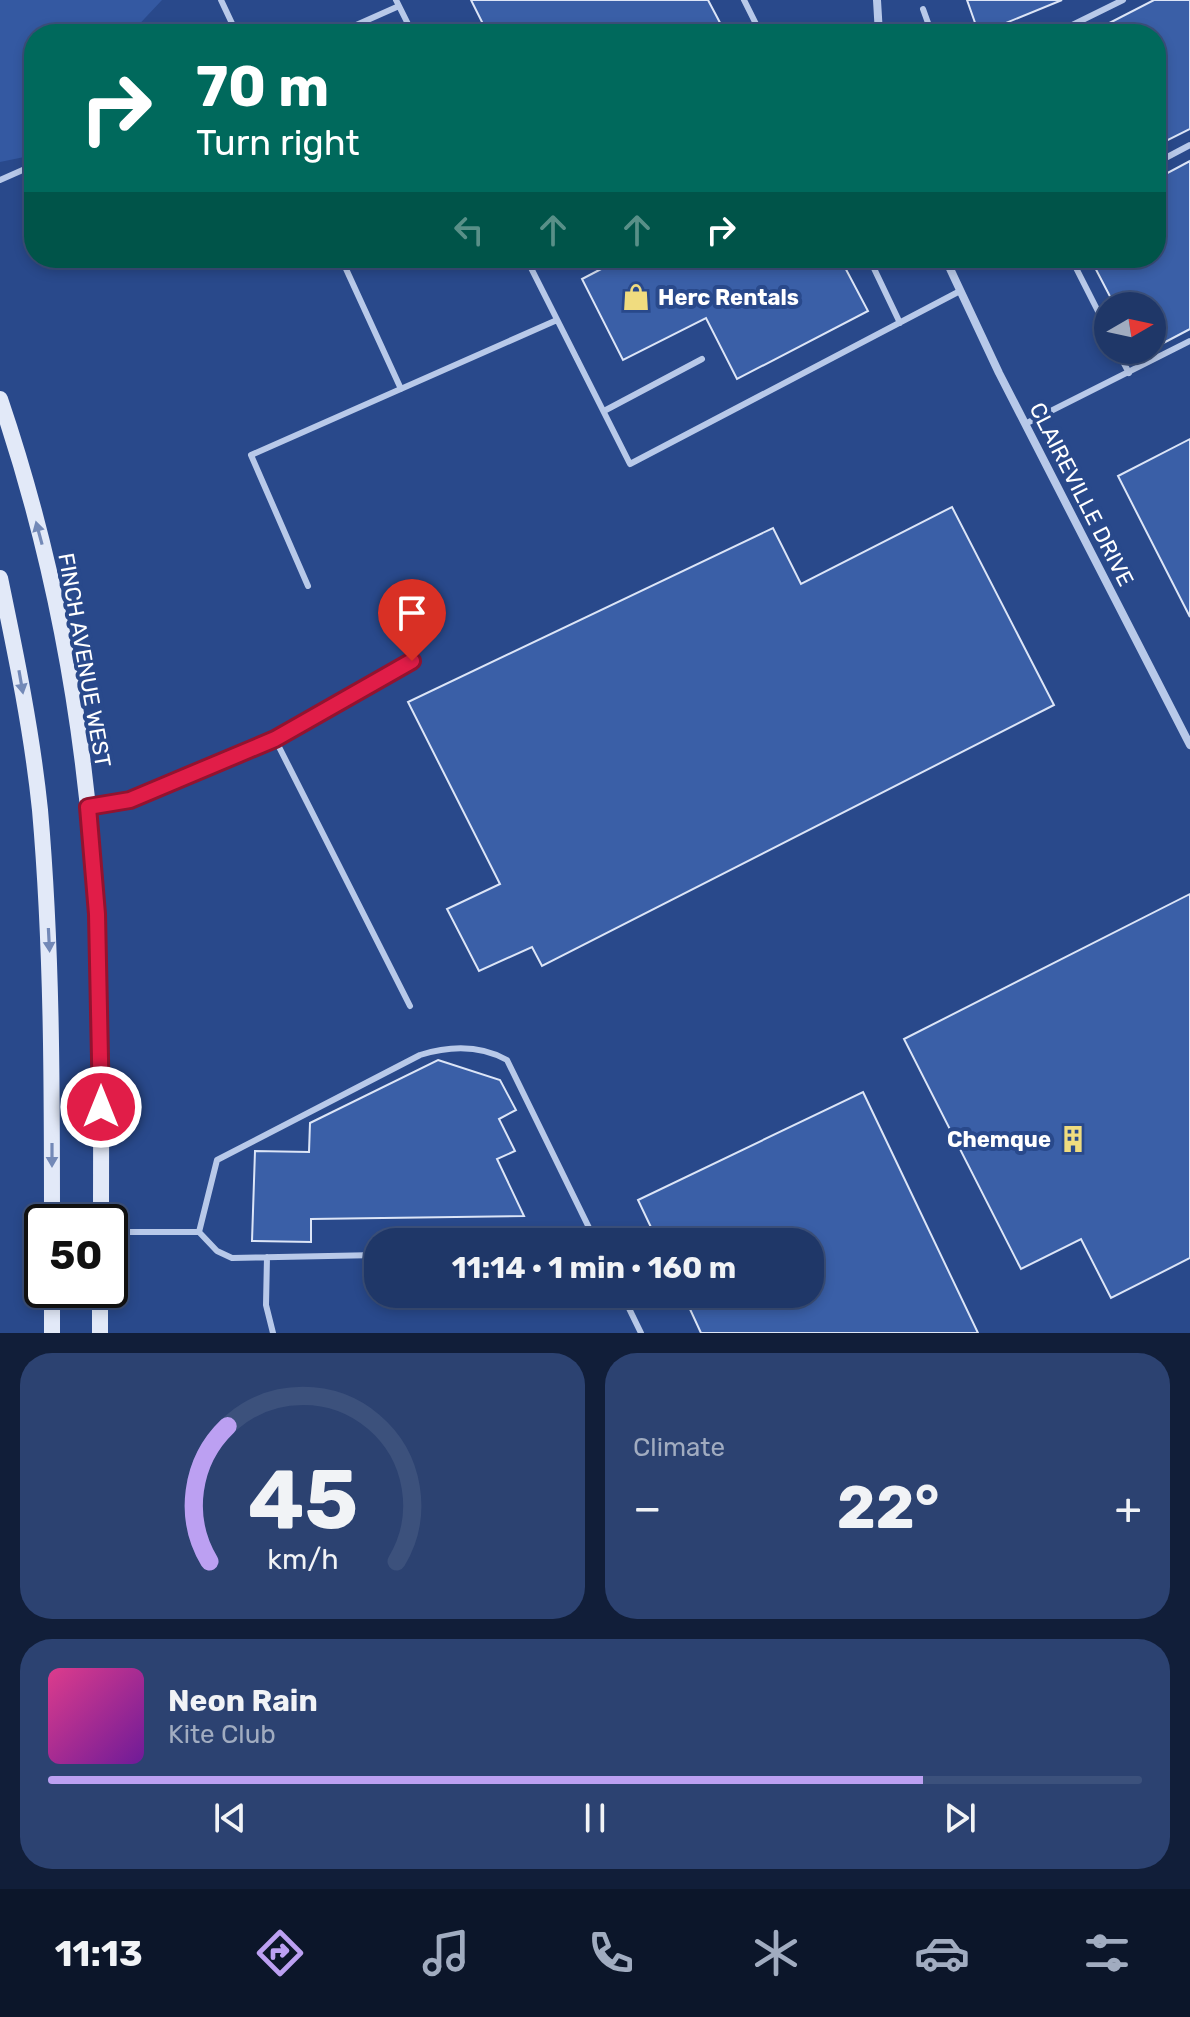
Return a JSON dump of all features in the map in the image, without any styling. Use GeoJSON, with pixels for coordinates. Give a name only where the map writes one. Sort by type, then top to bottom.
{"type":"FeatureCollection","features":[{"type":"Feature","properties":{"kind":"main road","name":"FINCH AVENUE WEST"},"geometry":{"type":"LineString","coordinates":[[0,399],[40,537],[59,622],[73,695],[88,807],[99,972],[101,1204]]}},
{"type":"Feature","properties":{"kind":"main road"},"geometry":{"type":"LineString","coordinates":[[0,578],[30,736],[45,874],[51,980],[52,1204]]}},
{"type":"Feature","properties":{"kind":"main road"},"geometry":{"type":"LineString","coordinates":[[52,1308],[52,1333]]}},
{"type":"Feature","properties":{"kind":"main road"},"geometry":{"type":"LineString","coordinates":[[100,1308],[100,1333]]}},
{"type":"Feature","properties":{"kind":"street"},"geometry":{"type":"LineString","coordinates":[[877,0],[878,24]]}},
{"type":"Feature","properties":{"kind":"street","name":"CLAIREVILLE DRIVE"},"geometry":{"type":"LineString","coordinates":[[950,269],[1025,424],[1190,745]]}},
{"type":"Feature","properties":{"kind":"lane"},"geometry":{"type":"LineString","coordinates":[[221,0],[232,24]]}},
{"type":"Feature","properties":{"kind":"lane"},"geometry":{"type":"LineString","coordinates":[[744,0],[756,24]]}},
{"type":"Feature","properties":{"kind":"lane"},"geometry":{"type":"LineString","coordinates":[[1074,24],[1123,0]]}},
{"type":"Feature","properties":{"kind":"lane"},"geometry":{"type":"LineString","coordinates":[[356,24],[398,3],[408,24]]}},
{"type":"Feature","properties":{"kind":"lane"},"geometry":{"type":"LineString","coordinates":[[923,9],[928,24]]}},
{"type":"Feature","properties":{"kind":"lane"},"geometry":{"type":"LineString","coordinates":[[1166,158],[1190,145]]}},
{"type":"Feature","properties":{"kind":"lane"},"geometry":{"type":"LineString","coordinates":[[0,180],[24,169]]}},
{"type":"Feature","properties":{"kind":"lane"},"geometry":{"type":"LineString","coordinates":[[346,268],[401,389]]}},
{"type":"Feature","properties":{"kind":"lane"},"geometry":{"type":"LineString","coordinates":[[531,268],[630,464],[960,291]]}},
{"type":"Feature","properties":{"kind":"lane"},"geometry":{"type":"LineString","coordinates":[[874,268],[900,323]]}},
{"type":"Feature","properties":{"kind":"lane"},"geometry":{"type":"LineString","coordinates":[[1076,268],[1094,303]]}},
{"type":"Feature","properties":{"kind":"lane"},"geometry":{"type":"LineString","coordinates":[[308,586],[251,455],[557,320]]}},
{"type":"Feature","properties":{"kind":"lane"},"geometry":{"type":"LineString","coordinates":[[1025,424],[1190,341]]}},
{"type":"Feature","properties":{"kind":"lane"},"geometry":{"type":"LineString","coordinates":[[604,411],[702,359]]}},
{"type":"Feature","properties":{"kind":"lane"},"geometry":{"type":"LineString","coordinates":[[1124,364],[1129,373]]}},
{"type":"Feature","properties":{"kind":"lane"},"geometry":{"type":"LineString","coordinates":[[88,807],[130,800],[275,739],[412,661]]}},
{"type":"Feature","properties":{"kind":"lane"},"geometry":{"type":"LineString","coordinates":[[275,739],[410,1006]]}},
{"type":"Feature","properties":{"kind":"lane"},"geometry":{"type":"LineString","coordinates":[[199,1232],[217,1160],[420,1055],[442,1048],[491,1052],[507,1060],[589,1228]]}},
{"type":"Feature","properties":{"kind":"lane"},"geometry":{"type":"LineString","coordinates":[[128,1232],[199,1232],[217,1251],[232,1258],[364,1255]]}},
{"type":"Feature","properties":{"kind":"lane"},"geometry":{"type":"LineString","coordinates":[[267,1257],[266,1305],[273,1333]]}},
{"type":"Feature","properties":{"kind":"lane"},"geometry":{"type":"LineString","coordinates":[[629,1308],[641,1333]]}},
{"type":"Feature","properties":{"kind":"shaded area"},"geometry":{"type":"Polygon","coordinates":[[[0,0],[162,0],[139,24],[24,24],[24,157],[0,162],[0,0]]]}},
{"type":"Feature","properties":{"kind":"building"},"geometry":{"type":"Polygon","coordinates":[[[471,0],[708,0],[721,24],[483,24],[471,0]]]}},
{"type":"Feature","properties":{"kind":"building"},"geometry":{"type":"Polygon","coordinates":[[[967,0],[1062,0],[1003,24],[975,24],[967,0]]]}},
{"type":"Feature","properties":{"kind":"building"},"geometry":{"type":"Polygon","coordinates":[[[1154,0],[1190,0],[1190,129],[1166,141],[1166,24],[1107,24],[1154,0]]]}},
{"type":"Feature","properties":{"kind":"building"},"geometry":{"type":"Polygon","coordinates":[[[1190,161],[1190,329],[1166,342],[1166,292],[1108,292],[1095,268],[1166,268],[1166,174],[1190,161]]]}},
{"type":"Feature","properties":{"kind":"building"},"geometry":{"type":"Polygon","coordinates":[[[603,268],[845,268],[868,311],[737,379],[706,318],[623,360],[582,279],[603,268]]]}},
{"type":"Feature","properties":{"kind":"building"},"geometry":{"type":"Polygon","coordinates":[[[1190,439],[1190,617],[1118,476],[1190,439]]]}},
{"type":"Feature","properties":{"kind":"building"},"geometry":{"type":"Polygon","coordinates":[[[952,507],[1054,705],[542,966],[532,947],[479,971],[447,909],[500,884],[408,702],[773,528],[801,584],[952,507]]]}},
{"type":"Feature","properties":{"kind":"building","name":"Chemque"},"geometry":{"type":"Polygon","coordinates":[[[1190,894],[1190,1258],[1111,1298],[1081,1239],[1021,1269],[904,1039],[1190,894]]]}},
{"type":"Feature","properties":{"kind":"building"},"geometry":{"type":"Polygon","coordinates":[[[438,1060],[500,1080],[516,1110],[499,1119],[515,1151],[497,1159],[524,1216],[311,1219],[311,1242],[252,1241],[255,1151],[309,1152],[310,1123],[438,1060]]]}},
{"type":"Feature","properties":{"kind":"building"},"geometry":{"type":"Polygon","coordinates":[[[863,1092],[978,1333],[701,1333],[689,1308],[824,1308],[824,1228],[651,1228],[638,1200],[863,1092]]]}},
{"type":"Feature","properties":{"kind":"place","name":"Herc Rentals"},"geometry":{"type":"Point","coordinates":[636,297]}},
{"type":"Feature","properties":{"kind":"place","name":"Chemque"},"geometry":{"type":"Point","coordinates":[1073,1139]}},
{"type":"Feature","properties":{"kind":"route"},"geometry":{"type":"LineString","coordinates":[[101,1107],[97,914],[88,807],[130,800],[275,739],[412,661]]}}]}
